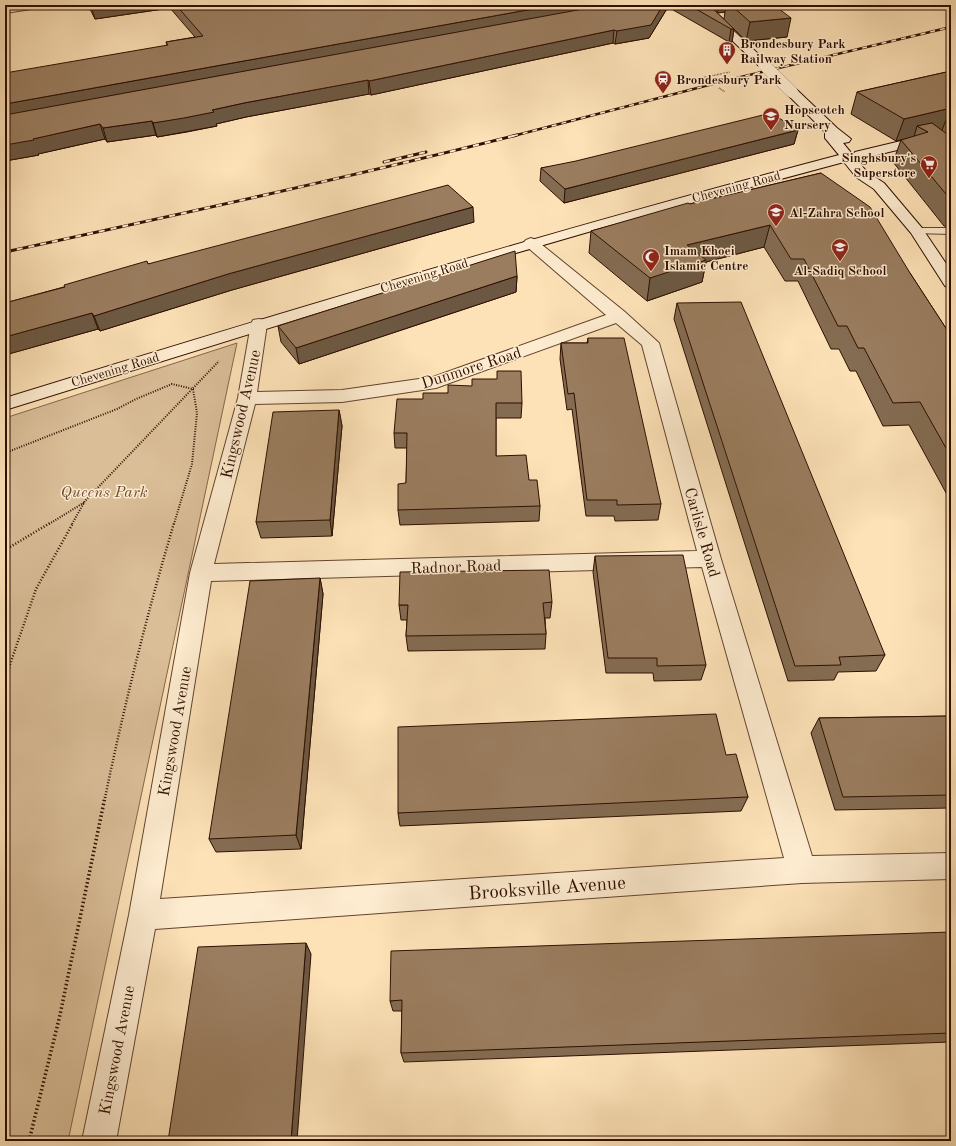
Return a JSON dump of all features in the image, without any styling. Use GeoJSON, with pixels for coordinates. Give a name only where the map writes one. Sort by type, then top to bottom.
{"type":"FeatureCollection","features":[{"type":"Feature","properties":{"kind":"street"},"geometry":{"type":"LineString","coordinates":[[5,10],[38,5]]}},
{"type":"Feature","properties":{"kind":"street"},"geometry":{"type":"LineString","coordinates":[[700,5],[717,17],[832,131],[832,138],[854,156],[864,177],[878,186],[918,230],[951,283]]}},
{"type":"Feature","properties":{"kind":"street","name":"Chevening Road"},"geometry":{"type":"LineString","coordinates":[[5,404],[259,324],[531,243],[684,200],[854,156],[930,143],[951,133]]}},
{"type":"Feature","properties":{"kind":"street","name":"Carlisle Road"},"geometry":{"type":"LineString","coordinates":[[531,243],[650,343],[710,559],[802,870]]}},
{"type":"Feature","properties":{"kind":"street","name":"Dunmore Road"},"geometry":{"type":"LineString","coordinates":[[247,398],[342,396],[436,382],[619,316]]}},
{"type":"Feature","properties":{"kind":"street","name":"Kingswood Avenue"},"geometry":{"type":"LineString","coordinates":[[98,1141],[143,915],[201,574],[247,398],[259,324]]}},
{"type":"Feature","properties":{"kind":"street","name":"Radnor Road"},"geometry":{"type":"LineString","coordinates":[[201,574],[710,559]]}},
{"type":"Feature","properties":{"kind":"street","name":"Brooksville Avenue"},"geometry":{"type":"LineString","coordinates":[[143,915],[802,870],[951,866]]}},
{"type":"Feature","properties":{"kind":"lane"},"geometry":{"type":"LineString","coordinates":[[918,230],[951,231]]}},
{"type":"Feature","properties":{"kind":"path"},"geometry":{"type":"LineString","coordinates":[[706,79],[702,78],[730,72]]}},
{"type":"Feature","properties":{"kind":"path"},"geometry":{"type":"LineString","coordinates":[[718,88],[725,92]]}},
{"type":"Feature","properties":{"kind":"path"},"geometry":{"type":"LineString","coordinates":[[5,550],[85,501],[220,360]]}},
{"type":"Feature","properties":{"kind":"path"},"geometry":{"type":"LineString","coordinates":[[5,452],[117,409],[136,398],[172,384],[193,389]]}},
{"type":"Feature","properties":{"kind":"path"},"geometry":{"type":"LineString","coordinates":[[30,1141],[60,1015],[120,726],[155,588],[192,464],[197,413],[193,389]]}},
{"type":"Feature","properties":{"kind":"path"},"geometry":{"type":"LineString","coordinates":[[5,679],[36,589],[85,501]]}},
{"type":"Feature","properties":{"kind":"green space","name":"Queens Park"},"geometry":{"type":"Polygon","coordinates":[[[237,343],[68,1141],[5,1141],[5,418],[237,343]]]}},
{"type":"Feature","properties":{"kind":"building"},"geometry":{"type":"Polygon","coordinates":[[[176,5],[398,5],[401,7],[413,5],[555,5],[5,104],[5,73],[168,45],[166,42],[203,36],[176,5]]]}},
{"type":"Feature","properties":{"kind":"building"},"geometry":{"type":"Polygon","coordinates":[[[605,5],[663,5],[651,25],[617,31],[614,30],[369,81],[244,103],[212,110],[214,112],[184,118],[103,128],[100,124],[33,139],[34,140],[5,145],[5,115],[605,5]]]}},
{"type":"Feature","properties":{"kind":"building"},"geometry":{"type":"Polygon","coordinates":[[[689,5],[709,5],[734,29],[731,29],[689,5]]]}},
{"type":"Feature","properties":{"kind":"building"},"geometry":{"type":"Polygon","coordinates":[[[731,5],[774,5],[791,18],[750,22],[731,5]]]}},
{"type":"Feature","properties":{"kind":"building"},"geometry":{"type":"Polygon","coordinates":[[[951,71],[951,108],[904,119],[857,92],[951,71]]]}},
{"type":"Feature","properties":{"kind":"building"},"geometry":{"type":"Polygon","coordinates":[[[771,113],[798,130],[565,189],[541,168],[576,161],[771,113]]]}},
{"type":"Feature","properties":{"kind":"building"},"geometry":{"type":"Polygon","coordinates":[[[951,118],[951,124],[946,120],[951,118]]]}},
{"type":"Feature","properties":{"kind":"building"},"geometry":{"type":"Polygon","coordinates":[[[932,123],[951,137],[951,200],[901,140],[928,132],[917,126],[932,123]]]}},
{"type":"Feature","properties":{"kind":"building"},"geometry":{"type":"Polygon","coordinates":[[[821,173],[870,207],[910,273],[951,336],[951,457],[920,402],[893,403],[864,348],[858,348],[847,326],[838,326],[804,259],[791,259],[770,225],[687,245],[706,260],[650,278],[591,231],[688,203],[690,204],[821,173]]]}},
{"type":"Feature","properties":{"kind":"building"},"geometry":{"type":"Polygon","coordinates":[[[448,185],[473,207],[228,274],[94,316],[92,313],[5,337],[5,303],[65,287],[64,285],[147,261],[148,264],[448,185]]]}},
{"type":"Feature","properties":{"kind":"building"},"geometry":{"type":"Polygon","coordinates":[[[515,251],[517,276],[296,348],[278,326],[515,251]]]}},
{"type":"Feature","properties":{"kind":"building"},"geometry":{"type":"Polygon","coordinates":[[[741,302],[885,655],[839,657],[841,665],[795,666],[677,303],[741,302]]]}},
{"type":"Feature","properties":{"kind":"building"},"geometry":{"type":"Polygon","coordinates":[[[588,338],[624,338],[661,504],[617,505],[617,500],[587,500],[574,393],[568,394],[561,343],[588,343],[588,338]]]}},
{"type":"Feature","properties":{"kind":"building"},"geometry":{"type":"Polygon","coordinates":[[[497,371],[521,371],[522,403],[496,403],[496,456],[526,455],[529,480],[537,480],[540,506],[398,510],[398,484],[406,483],[407,433],[394,433],[397,399],[423,399],[423,393],[448,393],[448,385],[472,386],[472,379],[497,379],[497,371]]]}},
{"type":"Feature","properties":{"kind":"building"},"geometry":{"type":"Polygon","coordinates":[[[339,410],[330,520],[256,522],[273,412],[339,410]]]}},
{"type":"Feature","properties":{"kind":"building"},"geometry":{"type":"Polygon","coordinates":[[[683,555],[706,665],[657,666],[657,658],[608,658],[595,556],[683,555]]]}},
{"type":"Feature","properties":{"kind":"building"},"geometry":{"type":"Polygon","coordinates":[[[549,570],[552,602],[543,603],[546,634],[406,636],[408,605],[399,605],[400,572],[549,570]]]}},
{"type":"Feature","properties":{"kind":"building"},"geometry":{"type":"Polygon","coordinates":[[[320,578],[296,835],[209,839],[250,581],[320,578]]]}},
{"type":"Feature","properties":{"kind":"building"},"geometry":{"type":"Polygon","coordinates":[[[716,714],[726,755],[736,754],[748,797],[398,813],[398,727],[716,714]]]}},
{"type":"Feature","properties":{"kind":"building"},"geometry":{"type":"Polygon","coordinates":[[[951,716],[951,795],[843,797],[819,718],[951,716]]]}},
{"type":"Feature","properties":{"kind":"building"},"geometry":{"type":"Polygon","coordinates":[[[951,932],[951,1033],[401,1053],[402,1000],[390,1001],[391,951],[951,932]]]}},
{"type":"Feature","properties":{"kind":"building"},"geometry":{"type":"Polygon","coordinates":[[[306,943],[291,1141],[168,1141],[198,947],[306,943]]]}},
{"type":"Feature","properties":{"kind":"railway"},"geometry":{"type":"LineString","coordinates":[[513,136],[728,80],[951,27]]}},
{"type":"Feature","properties":{"kind":"railway"},"geometry":{"type":"LineString","coordinates":[[513,136],[517,135]]}},
{"type":"Feature","properties":{"kind":"railway"},"geometry":{"type":"LineString","coordinates":[[5,252],[325,181],[513,136]]}},
{"type":"Feature","properties":{"kind":"railway"},"geometry":{"type":"LineString","coordinates":[[384,162],[426,152]]}},
{"type":"Feature","properties":{"kind":"place","name":"Brondesbury Park Railway Station"},"geometry":{"type":"Point","coordinates":[727,65]}},
{"type":"Feature","properties":{"kind":"place","name":"Brondesbury Park"},"geometry":{"type":"Point","coordinates":[663,94]}},
{"type":"Feature","properties":{"kind":"place","name":"Hopscotch Nursery"},"geometry":{"type":"Point","coordinates":[771,131]}},
{"type":"Feature","properties":{"kind":"place","name":"Singhsbury's Superstore"},"geometry":{"type":"Point","coordinates":[929,179]}},
{"type":"Feature","properties":{"kind":"place","name":"Al-Zahra School"},"geometry":{"type":"Point","coordinates":[776,227]}},
{"type":"Feature","properties":{"kind":"place","name":"Al-Sadiq School"},"geometry":{"type":"Point","coordinates":[840,262]}},
{"type":"Feature","properties":{"kind":"place","name":"Imam Khoei Islamic Centre"},"geometry":{"type":"Point","coordinates":[651,272]}}]}
